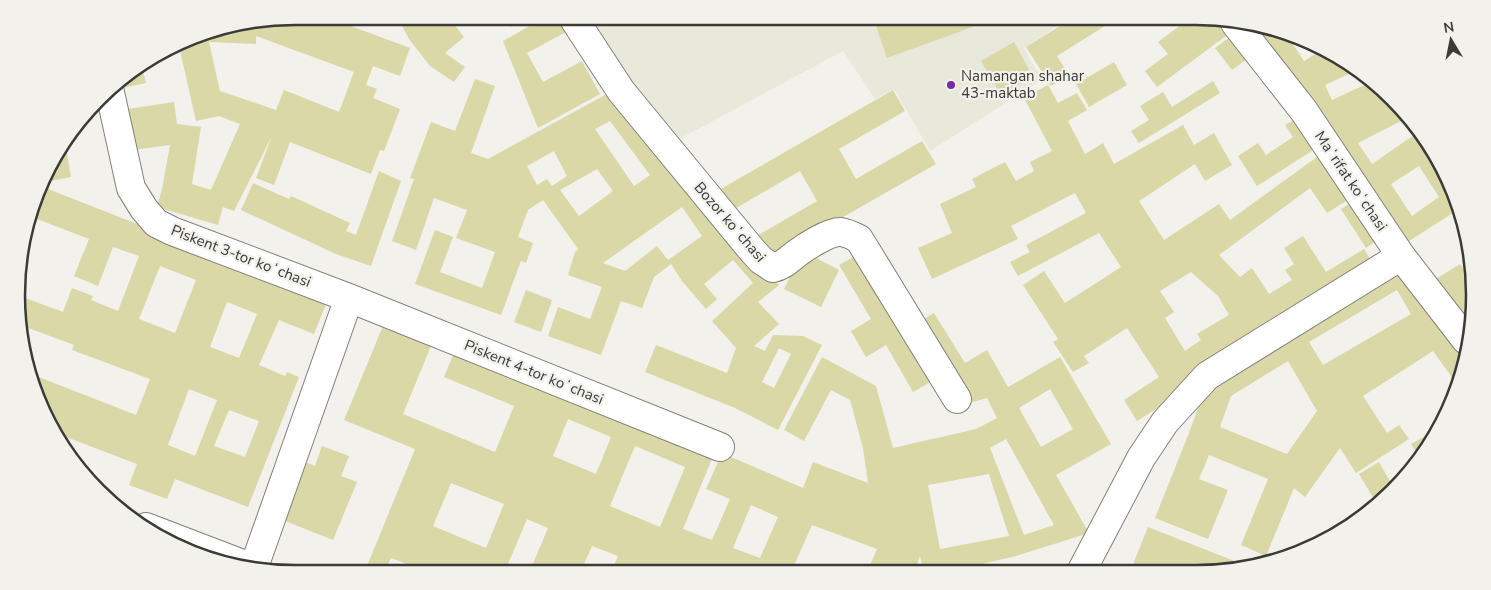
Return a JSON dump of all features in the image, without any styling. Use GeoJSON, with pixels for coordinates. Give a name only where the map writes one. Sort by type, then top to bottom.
{"type":"FeatureCollection","features":[{"type":"Feature","properties":{"kind":"street","name":"Bozor koʻchasi"},"geometry":{"type":"LineString","coordinates":[[578,25],[621,91],[751,249],[768,266],[778,267],[803,249],[837,232],[851,234],[859,239],[957,399]]}},
{"type":"Feature","properties":{"kind":"street","name":"Maʻrifat koʻchasi"},"geometry":{"type":"LineString","coordinates":[[1239,28],[1304,111],[1401,256],[1463,336]]}},
{"type":"Feature","properties":{"kind":"street","name":"Piskent 3-tor koʻchasi"},"geometry":{"type":"LineString","coordinates":[[111,97],[131,188],[144,209],[156,222],[172,231],[349,298]]}},
{"type":"Feature","properties":{"kind":"street"},"geometry":{"type":"LineString","coordinates":[[1084,565],[1141,458],[1165,422],[1207,376],[1401,256]]}},
{"type":"Feature","properties":{"kind":"street"},"geometry":{"type":"LineString","coordinates":[[256,562],[349,298]]}},
{"type":"Feature","properties":{"kind":"street","name":"Piskent 4-tor koʻchasi"},"geometry":{"type":"LineString","coordinates":[[349,298],[720,447]]}},
{"type":"Feature","properties":{"kind":"shaded area","name":"Namangan shahar 43-maktab"},"geometry":{"type":"Polygon","coordinates":[[[590,25],[1059,25],[1024,48],[1042,80],[930,151],[894,89],[875,99],[843,51],[672,143],[590,25]]]}},
{"type":"Feature","properties":{"kind":"building"},"geometry":{"type":"Polygon","coordinates":[[[348,25],[410,48],[400,76],[373,66],[366,85],[377,89],[373,98],[400,109],[384,151],[380,150],[371,174],[290,142],[274,185],[256,178],[272,136],[234,211],[223,207],[218,225],[157,207],[170,145],[134,150],[128,109],[174,102],[177,124],[201,127],[192,184],[211,190],[240,124],[219,116],[196,121],[180,51],[208,39],[260,27],[348,25]],[[256,36],[256,44],[209,42],[220,91],[276,110],[284,90],[339,112],[354,72],[256,36]]]}},
{"type":"Feature","properties":{"kind":"building"},"geometry":{"type":"Polygon","coordinates":[[[402,25],[455,25],[464,37],[445,53],[465,67],[454,82],[430,66],[409,39],[402,25]]]}},
{"type":"Feature","properties":{"kind":"building"},"geometry":{"type":"Polygon","coordinates":[[[531,25],[562,25],[566,32],[527,53],[543,82],[582,61],[600,94],[538,128],[503,41],[531,25]]]}},
{"type":"Feature","properties":{"kind":"building"},"geometry":{"type":"Polygon","coordinates":[[[876,25],[978,25],[887,58],[876,25]]]}},
{"type":"Feature","properties":{"kind":"building"},"geometry":{"type":"Polygon","coordinates":[[[1061,25],[1107,25],[1057,56],[1069,75],[1051,86],[1026,47],[1061,25]]]}},
{"type":"Feature","properties":{"kind":"building"},"geometry":{"type":"Polygon","coordinates":[[[1181,25],[1226,27],[1230,33],[1157,87],[1145,71],[1168,54],[1158,42],[1181,25]]]}},
{"type":"Feature","properties":{"kind":"building"},"geometry":{"type":"Polygon","coordinates":[[[1256,32],[1292,43],[1304,61],[1316,54],[1350,74],[1325,85],[1332,100],[1365,85],[1374,92],[1402,121],[1358,143],[1372,164],[1413,136],[1430,160],[1453,213],[1406,243],[1256,32]],[[1419,166],[1391,184],[1412,216],[1439,197],[1419,166]]]}},
{"type":"Feature","properties":{"kind":"building"},"geometry":{"type":"Polygon","coordinates":[[[1234,34],[1251,56],[1232,70],[1215,48],[1234,34]]]}},
{"type":"Feature","properties":{"kind":"building"},"geometry":{"type":"Polygon","coordinates":[[[1014,42],[1033,77],[1001,95],[981,61],[1014,42]]]}},
{"type":"Feature","properties":{"kind":"building"},"geometry":{"type":"Polygon","coordinates":[[[1114,62],[1127,85],[1089,107],[1076,84],[1114,62]]]}},
{"type":"Feature","properties":{"kind":"building"},"geometry":{"type":"Polygon","coordinates":[[[143,72],[146,83],[122,88],[143,72]]]}},
{"type":"Feature","properties":{"kind":"building"},"geometry":{"type":"Polygon","coordinates":[[[475,79],[495,86],[471,153],[488,159],[605,95],[625,104],[779,285],[758,302],[779,324],[754,346],[765,351],[773,335],[803,336],[822,345],[778,430],[735,408],[645,372],[656,345],[727,373],[736,348],[712,321],[753,283],[733,260],[704,284],[717,299],[706,309],[682,281],[671,264],[654,277],[642,308],[621,301],[601,355],[548,336],[558,307],[590,319],[602,287],[568,275],[575,252],[578,249],[543,200],[528,210],[518,237],[533,243],[526,263],[521,261],[501,315],[415,284],[435,230],[453,237],[440,272],[482,288],[495,252],[456,238],[467,210],[434,198],[416,250],[392,241],[414,179],[410,178],[431,122],[455,131],[475,79]],[[610,121],[595,129],[634,186],[650,175],[610,121]],[[554,151],[527,166],[537,185],[547,179],[552,186],[567,176],[554,151]],[[597,169],[560,190],[579,216],[613,191],[597,169]],[[682,207],[603,263],[625,271],[657,246],[668,260],[702,236],[682,207]],[[779,348],[762,382],[774,388],[791,354],[779,348]]]}},
{"type":"Feature","properties":{"kind":"building"},"geometry":{"type":"Polygon","coordinates":[[[1213,81],[1220,93],[1139,143],[1131,131],[1149,120],[1140,106],[1163,92],[1172,107],[1213,81]]]}},
{"type":"Feature","properties":{"kind":"building"},"geometry":{"type":"Polygon","coordinates":[[[1048,85],[1058,103],[1077,93],[1087,110],[1068,121],[1085,154],[1103,143],[1114,164],[1183,125],[1194,145],[1214,133],[1232,165],[1205,181],[1195,164],[1139,201],[1164,240],[1219,204],[1230,220],[1321,154],[1351,198],[1327,213],[1310,188],[1219,255],[1240,277],[1252,268],[1269,294],[1292,280],[1285,270],[1294,264],[1284,248],[1303,236],[1326,272],[1364,249],[1372,262],[1189,388],[1137,421],[1124,400],[1159,377],[1127,328],[1084,356],[1089,363],[1073,372],[1053,342],[1058,339],[1023,285],[1044,271],[1065,303],[1121,267],[1099,233],[1018,276],[1010,262],[1030,252],[1026,245],[1086,213],[1075,193],[1011,226],[1018,239],[932,279],[918,248],[952,233],[940,204],[976,187],[972,179],[1005,162],[1016,181],[1034,171],[1030,162],[1052,151],[1024,98],[1048,85]],[[1191,272],[1160,291],[1174,312],[1165,318],[1185,351],[1201,340],[1197,334],[1229,315],[1218,296],[1191,272]]]}},
{"type":"Feature","properties":{"kind":"building"},"geometry":{"type":"Polygon","coordinates":[[[893,90],[905,111],[839,149],[856,179],[922,141],[936,164],[773,257],[748,241],[817,201],[800,171],[731,211],[719,190],[893,90]]]}},
{"type":"Feature","properties":{"kind":"building"},"geometry":{"type":"Polygon","coordinates":[[[106,102],[107,109],[98,110],[106,102]]]}},
{"type":"Feature","properties":{"kind":"building"},"geometry":{"type":"Polygon","coordinates":[[[1299,117],[1318,147],[1257,186],[1238,156],[1258,143],[1266,155],[1293,137],[1285,125],[1299,117]]]}},
{"type":"Feature","properties":{"kind":"building"},"geometry":{"type":"Polygon","coordinates":[[[67,152],[71,177],[51,181],[67,152]]]}},
{"type":"Feature","properties":{"kind":"building"},"geometry":{"type":"Polygon","coordinates":[[[379,171],[401,181],[371,266],[336,254],[241,210],[253,183],[289,199],[291,196],[350,223],[346,231],[356,235],[379,171]]]}},
{"type":"Feature","properties":{"kind":"building"},"geometry":{"type":"Polygon","coordinates":[[[47,189],[328,299],[314,334],[279,320],[259,365],[285,376],[287,372],[299,377],[248,507],[175,479],[167,499],[129,485],[137,464],[66,437],[53,414],[37,376],[136,415],[150,379],[72,350],[74,345],[27,327],[25,298],[63,312],[72,288],[93,296],[91,300],[118,311],[139,256],[113,247],[98,286],[74,276],[89,239],[37,219],[33,230],[39,208],[47,189]],[[160,266],[139,319],[175,333],[196,280],[160,266]],[[227,302],[210,347],[239,358],[257,314],[227,302]],[[189,389],[168,445],[195,456],[217,400],[189,389]],[[229,410],[214,446],[245,457],[259,421],[229,410]]]}},
{"type":"Feature","properties":{"kind":"building"},"geometry":{"type":"Polygon","coordinates":[[[1357,199],[1382,237],[1366,248],[1341,209],[1357,199]]]}},
{"type":"Feature","properties":{"kind":"building"},"geometry":{"type":"Polygon","coordinates":[[[803,251],[839,270],[821,307],[784,289],[803,251]]]}},
{"type":"Feature","properties":{"kind":"building"},"geometry":{"type":"Polygon","coordinates":[[[864,251],[938,378],[913,392],[886,345],[866,357],[851,331],[871,319],[839,265],[864,251]]]}},
{"type":"Feature","properties":{"kind":"building"},"geometry":{"type":"Polygon","coordinates":[[[1401,263],[1461,345],[1453,379],[1433,351],[1363,396],[1387,433],[1399,425],[1409,439],[1356,473],[1340,448],[1305,497],[1294,488],[1266,556],[1241,545],[1268,479],[1209,455],[1199,479],[1228,490],[1208,539],[1155,518],[1210,375],[1401,263]],[[1397,290],[1309,342],[1323,365],[1411,314],[1397,290]],[[1288,361],[1231,396],[1220,427],[1287,454],[1317,411],[1288,361]]]}},
{"type":"Feature","properties":{"kind":"building"},"geometry":{"type":"Polygon","coordinates":[[[1460,264],[1465,271],[1465,317],[1436,279],[1460,264]]]}},
{"type":"Feature","properties":{"kind":"building"},"geometry":{"type":"Polygon","coordinates":[[[526,290],[552,300],[541,332],[514,322],[526,290]]]}},
{"type":"Feature","properties":{"kind":"building"},"geometry":{"type":"Polygon","coordinates":[[[934,313],[965,363],[987,350],[1008,387],[1060,357],[1111,444],[1056,475],[1089,533],[1016,556],[978,565],[922,565],[920,556],[917,565],[870,565],[877,549],[812,525],[794,565],[614,565],[618,556],[592,546],[584,565],[532,565],[548,528],[527,519],[508,564],[510,565],[409,565],[391,558],[388,565],[367,565],[415,449],[344,420],[385,321],[433,341],[403,414],[495,452],[514,406],[444,377],[458,343],[716,449],[683,529],[712,540],[730,499],[706,489],[722,453],[803,488],[813,462],[868,483],[863,448],[850,400],[831,390],[804,441],[784,430],[822,357],[876,386],[893,448],[976,429],[997,418],[987,398],[966,404],[918,323],[934,313]],[[1050,389],[1019,408],[1041,447],[1073,429],[1050,389]],[[568,419],[553,456],[596,474],[611,437],[568,419]],[[1006,439],[990,448],[1024,535],[1054,525],[1006,439]],[[635,446],[610,506],[660,527],[685,467],[635,446]],[[989,474],[928,485],[940,549],[1009,536],[989,474]],[[451,483],[433,526],[486,548],[504,504],[451,483]],[[751,505],[733,548],[760,558],[778,517],[751,505]]]}},
{"type":"Feature","properties":{"kind":"building"},"geometry":{"type":"Polygon","coordinates":[[[1427,435],[1415,451],[1411,444],[1427,435]]]}},
{"type":"Feature","properties":{"kind":"building"},"geometry":{"type":"Polygon","coordinates":[[[322,446],[349,456],[341,476],[357,482],[333,540],[275,517],[298,459],[315,466],[322,446]]]}},
{"type":"Feature","properties":{"kind":"building"},"geometry":{"type":"Polygon","coordinates":[[[1379,462],[1391,482],[1373,498],[1359,474],[1379,462]]]}},
{"type":"Feature","properties":{"kind":"building"},"geometry":{"type":"Polygon","coordinates":[[[1148,527],[1237,562],[1196,565],[1133,565],[1148,527]]]}},
{"type":"Feature","properties":{"kind":"place","name":"Namangan shahar 43-maktab"},"geometry":{"type":"Point","coordinates":[951,85]}}]}
